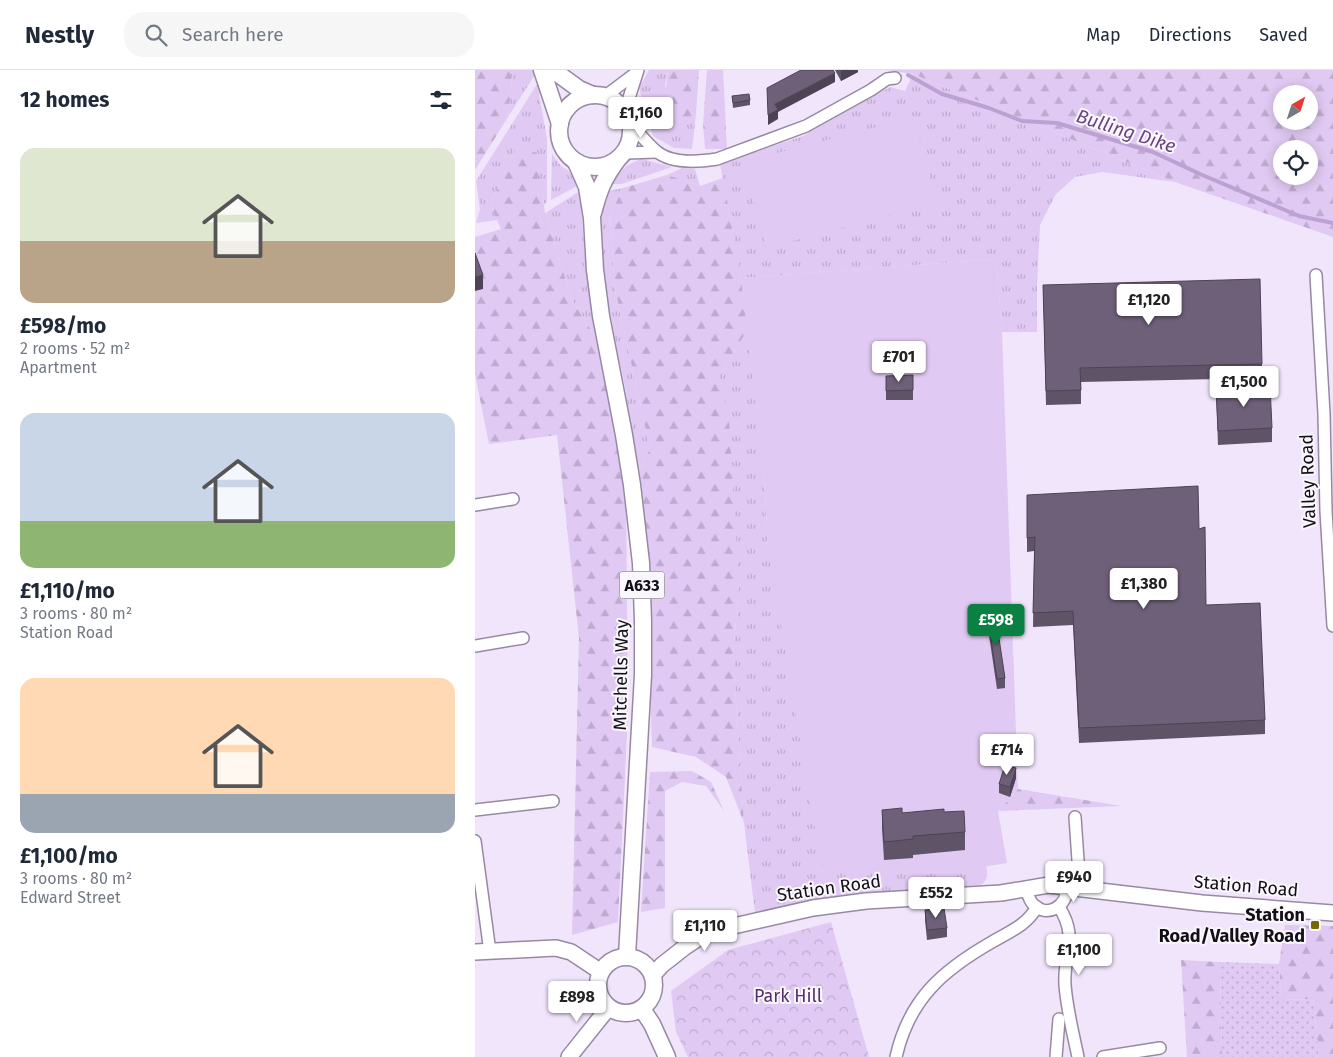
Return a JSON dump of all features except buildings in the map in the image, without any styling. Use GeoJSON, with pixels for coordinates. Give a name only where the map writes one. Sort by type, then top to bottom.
{"type":"FeatureCollection","features":[{"type":"Feature","properties":{"kind":"main road"},"geometry":{"type":"LineString","coordinates":[[542,70],[560,124]]}},
{"type":"Feature","properties":{"kind":"main road"},"geometry":{"type":"LineString","coordinates":[[553,70],[579,90],[599,96],[615,101],[629,120],[629,144],[621,156],[610,164],[596,168],[576,162],[569,156],[562,147],[559,135],[564,112],[572,104],[582,98],[599,96]]}},
{"type":"Feature","properties":{"kind":"main road","name":"Mitchells Way"},"geometry":{"type":"LineString","coordinates":[[591,218],[600,186],[621,156]]}},
{"type":"Feature","properties":{"kind":"main road","name":"Mitchells Way"},"geometry":{"type":"LineString","coordinates":[[576,162],[587,187],[601,316],[628,460],[641,572],[643,675],[627,956]]}},
{"type":"Feature","properties":{"kind":"main road","name":"Station Road"},"geometry":{"type":"LineString","coordinates":[[653,975],[662,965],[697,939],[716,930],[813,908],[866,901],[1001,893],[1049,886],[1202,903],[1333,913]]}},
{"type":"Feature","properties":{"kind":"main road"},"geometry":{"type":"LineString","coordinates":[[482,952],[557,948],[571,952],[601,972]]}},
{"type":"Feature","properties":{"kind":"main road"},"geometry":{"type":"LineString","coordinates":[[627,956],[643,961],[653,975],[655,984],[649,1002],[642,1008],[625,1013],[609,1007],[599,991],[598,981],[601,972],[612,960],[627,956]]}},
{"type":"Feature","properties":{"kind":"main road"},"geometry":{"type":"LineString","coordinates":[[569,1057],[609,1007]]}},
{"type":"Feature","properties":{"kind":"main road"},"geometry":{"type":"LineString","coordinates":[[642,1008],[652,1024],[667,1057]]}},
{"type":"Feature","properties":{"kind":"street"},"geometry":{"type":"LineString","coordinates":[[599,96],[637,71]]}},
{"type":"Feature","properties":{"kind":"street"},"geometry":{"type":"LineString","coordinates":[[637,71],[629,98],[629,120],[657,152],[680,160],[702,162],[717,159],[806,126],[887,79],[895,78]]}},
{"type":"Feature","properties":{"kind":"street"},"geometry":{"type":"LineString","coordinates":[[621,156],[657,152]]}},
{"type":"Feature","properties":{"kind":"street","name":"Valley Road"},"geometry":{"type":"LineString","coordinates":[[1317,275],[1329,414],[1326,511],[1333,626]]}},
{"type":"Feature","properties":{"kind":"street"},"geometry":{"type":"LineString","coordinates":[[475,505],[513,499]]}},
{"type":"Feature","properties":{"kind":"street"},"geometry":{"type":"LineString","coordinates":[[475,646],[523,638]]}},
{"type":"Feature","properties":{"kind":"street"},"geometry":{"type":"LineString","coordinates":[[475,810],[553,801]]}},
{"type":"Feature","properties":{"kind":"street"},"geometry":{"type":"LineString","coordinates":[[1026,889],[1031,902],[1037,907],[1048,910],[1059,907],[1073,888],[1075,817]]}},
{"type":"Feature","properties":{"kind":"street"},"geometry":{"type":"LineString","coordinates":[[475,841],[482,952]]}},
{"type":"Feature","properties":{"kind":"street"},"geometry":{"type":"LineString","coordinates":[[896,1057],[904,1029],[915,1008],[933,985],[963,959],[1016,930],[1026,922],[1037,907]]}},
{"type":"Feature","properties":{"kind":"street"},"geometry":{"type":"LineString","coordinates":[[1059,907],[1066,918],[1070,930],[1065,982],[1067,1008],[1078,1057]]}},
{"type":"Feature","properties":{"kind":"street"},"geometry":{"type":"LineString","coordinates":[[1056,1057],[1059,1019]]}},
{"type":"Feature","properties":{"kind":"street"},"geometry":{"type":"LineString","coordinates":[[1103,1057],[1160,1048]]}},
{"type":"Feature","properties":{"kind":"green space"},"geometry":{"type":"Polygon","coordinates":[[[475,70],[510,70],[512,81],[508,117],[475,170],[475,70]]]}},
{"type":"Feature","properties":{"kind":"green space"},"geometry":{"type":"Polygon","coordinates":[[[510,70],[535,70],[536,73],[508,117],[512,81],[510,70]]]}},
{"type":"Feature","properties":{"kind":"green space"},"geometry":{"type":"Polygon","coordinates":[[[649,70],[668,70],[665,86],[683,127],[696,114],[692,149],[674,148],[653,136],[639,88],[649,70]]]}},
{"type":"Feature","properties":{"kind":"green space"},"geometry":{"type":"Polygon","coordinates":[[[668,70],[699,70],[696,114],[683,127],[663,117],[668,70]]]}},
{"type":"Feature","properties":{"kind":"green space"},"geometry":{"type":"Polygon","coordinates":[[[707,70],[723,70],[727,149],[705,149],[703,124],[707,70]]]}},
{"type":"Feature","properties":{"kind":"green space"},"geometry":{"type":"Polygon","coordinates":[[[887,70],[1333,70],[1333,237],[1175,182],[913,74],[887,70]]]}},
{"type":"Feature","properties":{"kind":"green space"},"geometry":{"type":"Polygon","coordinates":[[[913,74],[1175,182],[1102,172],[1075,177],[1056,194],[1040,225],[1037,332],[1002,332],[996,259],[741,278],[720,164],[803,136],[890,87],[905,91],[913,74]]]}},
{"type":"Feature","properties":{"kind":"green space"},"geometry":{"type":"Polygon","coordinates":[[[539,81],[544,91],[539,94],[547,139],[547,203],[544,204],[536,153],[517,146],[490,205],[497,220],[476,223],[480,209],[476,181],[539,81]]]}},
{"type":"Feature","properties":{"kind":"green space"},"geometry":{"type":"Polygon","coordinates":[[[914,117],[937,203],[766,248],[743,162],[914,117]]]}},
{"type":"Feature","properties":{"kind":"green space"},"geometry":{"type":"Polygon","coordinates":[[[517,146],[537,153],[545,213],[572,300],[596,338],[626,493],[628,713],[618,922],[572,935],[579,638],[557,435],[489,444],[475,374],[475,291],[483,289],[475,267],[475,237],[501,229],[490,205],[517,146]]]}},
{"type":"Feature","properties":{"kind":"green space"},"geometry":{"type":"Polygon","coordinates":[[[552,154],[561,166],[569,171],[577,186],[551,200],[552,154]]]}},
{"type":"Feature","properties":{"kind":"green space"},"geometry":{"type":"Polygon","coordinates":[[[642,159],[672,167],[622,184],[612,184],[624,168],[642,159]]]}},
{"type":"Feature","properties":{"kind":"green space"},"geometry":{"type":"Polygon","coordinates":[[[682,168],[695,169],[700,186],[667,175],[682,168]]]}},
{"type":"Feature","properties":{"kind":"green space"},"geometry":{"type":"Polygon","coordinates":[[[667,175],[700,186],[723,178],[748,329],[719,376],[729,419],[739,587],[733,654],[744,823],[726,777],[696,757],[652,747],[644,516],[639,469],[650,449],[615,289],[610,215],[623,188],[667,175]]]}},
{"type":"Feature","properties":{"kind":"green space"},"geometry":{"type":"Polygon","coordinates":[[[623,188],[610,215],[615,289],[650,449],[639,469],[610,313],[602,254],[601,227],[603,205],[609,191],[623,188]]]}},
{"type":"Feature","properties":{"kind":"green space"},"geometry":{"type":"Polygon","coordinates":[[[580,191],[586,270],[596,338],[572,300],[545,213],[580,191]]]}},
{"type":"Feature","properties":{"kind":"green space"},"geometry":{"type":"Polygon","coordinates":[[[996,259],[1002,332],[1018,789],[998,811],[1007,863],[963,870],[826,871],[820,860],[768,548],[764,477],[741,278],[996,259]]]}},
{"type":"Feature","properties":{"kind":"green space"},"geometry":{"type":"Polygon","coordinates":[[[748,329],[764,477],[768,548],[963,870],[986,866],[987,877],[981,885],[836,896],[755,913],[744,823],[733,654],[739,587],[719,376],[748,329]]]}},
{"type":"Feature","properties":{"kind":"green space"},"geometry":{"type":"Polygon","coordinates":[[[692,771],[711,782],[724,811],[706,786],[682,782],[665,791],[665,908],[641,912],[650,772],[692,771]]]}},
{"type":"Feature","properties":{"kind":"green space"},"geometry":{"type":"Polygon","coordinates":[[[1018,789],[1121,806],[998,811],[1018,789]]]}},
{"type":"Feature","properties":{"kind":"green space","name":"Park Hill"},"geometry":{"type":"Polygon","coordinates":[[[831,922],[869,1057],[688,1057],[676,1032],[671,991],[728,950],[831,922]]]}},
{"type":"Feature","properties":{"kind":"green space"},"geometry":{"type":"Polygon","coordinates":[[[1285,925],[1333,926],[1333,1057],[1319,1057],[1313,999],[1281,1000],[1279,964],[1285,925]]]}},
{"type":"Feature","properties":{"kind":"green space"},"geometry":{"type":"Polygon","coordinates":[[[1181,960],[1220,962],[1222,1057],[1187,1057],[1181,960]]]}},
{"type":"Feature","properties":{"kind":"green space"},"geometry":{"type":"Polygon","coordinates":[[[1220,962],[1279,964],[1281,1000],[1313,999],[1319,1057],[1222,1057],[1220,962]]]}},
{"type":"Feature","properties":{"kind":"waterway","name":"Bulling Dike"},"geometry":{"type":"LineString","coordinates":[[908,75],[942,94],[989,108],[1022,121],[1057,123],[1153,152],[1299,216],[1333,223]]}},
{"type":"Feature","properties":{"kind":"place","name":"Station Road/Valley Road"},"geometry":{"type":"Point","coordinates":[1315,925]}}]}
